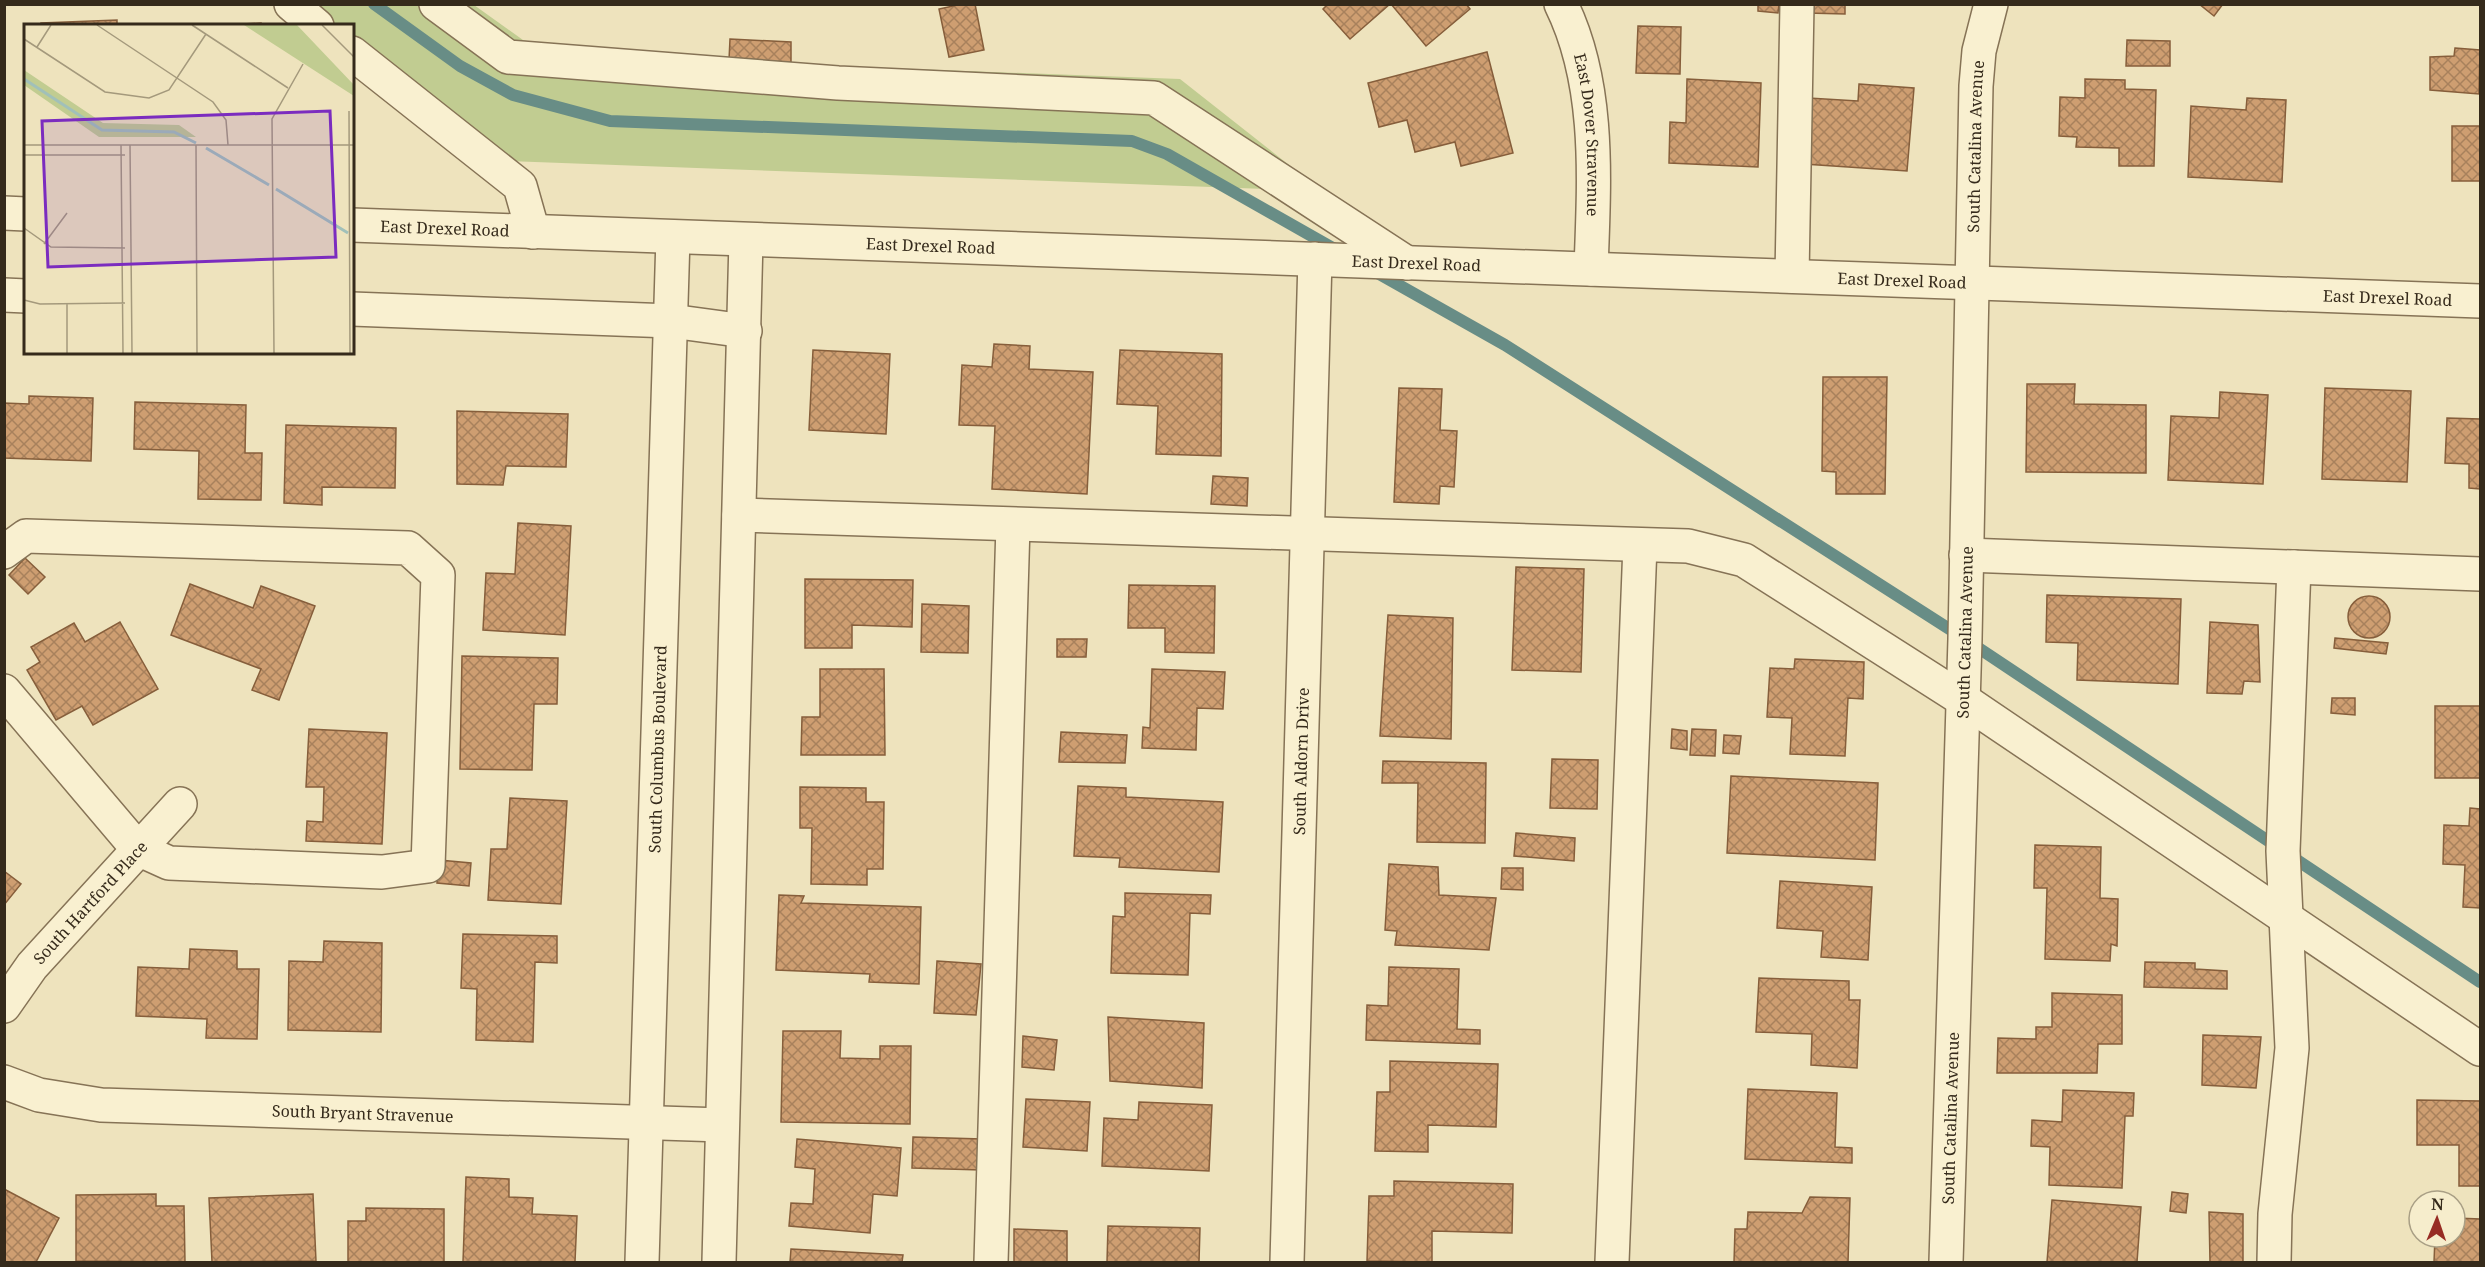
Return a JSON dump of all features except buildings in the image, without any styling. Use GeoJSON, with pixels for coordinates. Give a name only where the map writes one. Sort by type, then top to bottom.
{"type":"FeatureCollection","features":[{"type":"Feature","properties":{"kind":"street"},"geometry":{"type":"LineString","coordinates":[[291,4],[315,24]]}},
{"type":"Feature","properties":{"kind":"street"},"geometry":{"type":"LineString","coordinates":[[436,4],[508,57],[838,83],[1154,98],[1408,264]]}},
{"type":"Feature","properties":{"kind":"street","name":"East Dover Stravenue"},"geometry":{"type":"LineString","coordinates":[[1561,4],[1579,53],[1590,118],[1593,196],[1591,269]]}},
{"type":"Feature","properties":{"kind":"street"},"geometry":{"type":"LineString","coordinates":[[1792,276],[1797,4]]}},
{"type":"Feature","properties":{"kind":"street","name":"South Catalina Avenue"},"geometry":{"type":"LineString","coordinates":[[1946,1263],[1966,555],[1976,86],[1979,51],[1990,4]]}},
{"type":"Feature","properties":{"kind":"street"},"geometry":{"type":"LineString","coordinates":[[354,55],[520,186],[533,232]]}},
{"type":"Feature","properties":{"kind":"street"},"geometry":{"type":"LineString","coordinates":[[4,213],[24,214]]}},
{"type":"Feature","properties":{"kind":"street","name":"East Drexel Road"},"geometry":{"type":"LineString","coordinates":[[354,225],[2481,301]]}},
{"type":"Feature","properties":{"kind":"street","name":"South Columbus Boulevard"},"geometry":{"type":"LineString","coordinates":[[642,1263],[673,237]]}},
{"type":"Feature","properties":{"kind":"street"},"geometry":{"type":"LineString","coordinates":[[719,1263],[746,240]]}},
{"type":"Feature","properties":{"kind":"street","name":"South Aldorn Drive"},"geometry":{"type":"LineString","coordinates":[[1287,1263],[1315,259]]}},
{"type":"Feature","properties":{"kind":"street"},"geometry":{"type":"LineString","coordinates":[[4,295],[24,296]]}},
{"type":"Feature","properties":{"kind":"street"},"geometry":{"type":"LineString","coordinates":[[354,309],[671,321],[745,331]]}},
{"type":"Feature","properties":{"kind":"street"},"geometry":{"type":"LineString","coordinates":[[739,515],[1688,546],[1744,560],[1962,699],[2481,1049]]}},
{"type":"Feature","properties":{"kind":"street"},"geometry":{"type":"LineString","coordinates":[[991,1263],[1013,525]]}},
{"type":"Feature","properties":{"kind":"street"},"geometry":{"type":"LineString","coordinates":[[4,552],[26,536],[408,548],[438,575],[428,866],[382,872],[169,863],[138,849],[4,691]]}},
{"type":"Feature","properties":{"kind":"street"},"geometry":{"type":"LineString","coordinates":[[1612,1263],[1640,544]]}},
{"type":"Feature","properties":{"kind":"street"},"geometry":{"type":"LineString","coordinates":[[1966,555],[2481,574]]}},
{"type":"Feature","properties":{"kind":"street"},"geometry":{"type":"LineString","coordinates":[[2274,1263],[2275,1214],[2292,1048],[2283,851],[2294,567]]}},
{"type":"Feature","properties":{"kind":"street","name":"South Hartford Place"},"geometry":{"type":"LineString","coordinates":[[4,1006],[32,966],[180,804]]}},
{"type":"Feature","properties":{"kind":"street","name":"South Bryant Stravenue"},"geometry":{"type":"LineString","coordinates":[[4,1082],[39,1095],[101,1105],[722,1125]]}},
{"type":"Feature","properties":{"kind":"green space"},"geometry":{"type":"Polygon","coordinates":[[[273,5],[474,5],[523,40],[595,57],[1180,79],[1322,191],[479,160],[354,65],[354,24],[300,24],[273,5]]]}},
{"type":"Feature","properties":{"kind":"waterway"},"geometry":{"type":"LineString","coordinates":[[374,4],[460,66],[513,95],[610,121],[1132,141],[1167,154],[1338,251]]}},
{"type":"Feature","properties":{"kind":"waterway"},"geometry":{"type":"LineString","coordinates":[[1374,271],[1505,345],[1965,639],[2480,982]]}}]}
